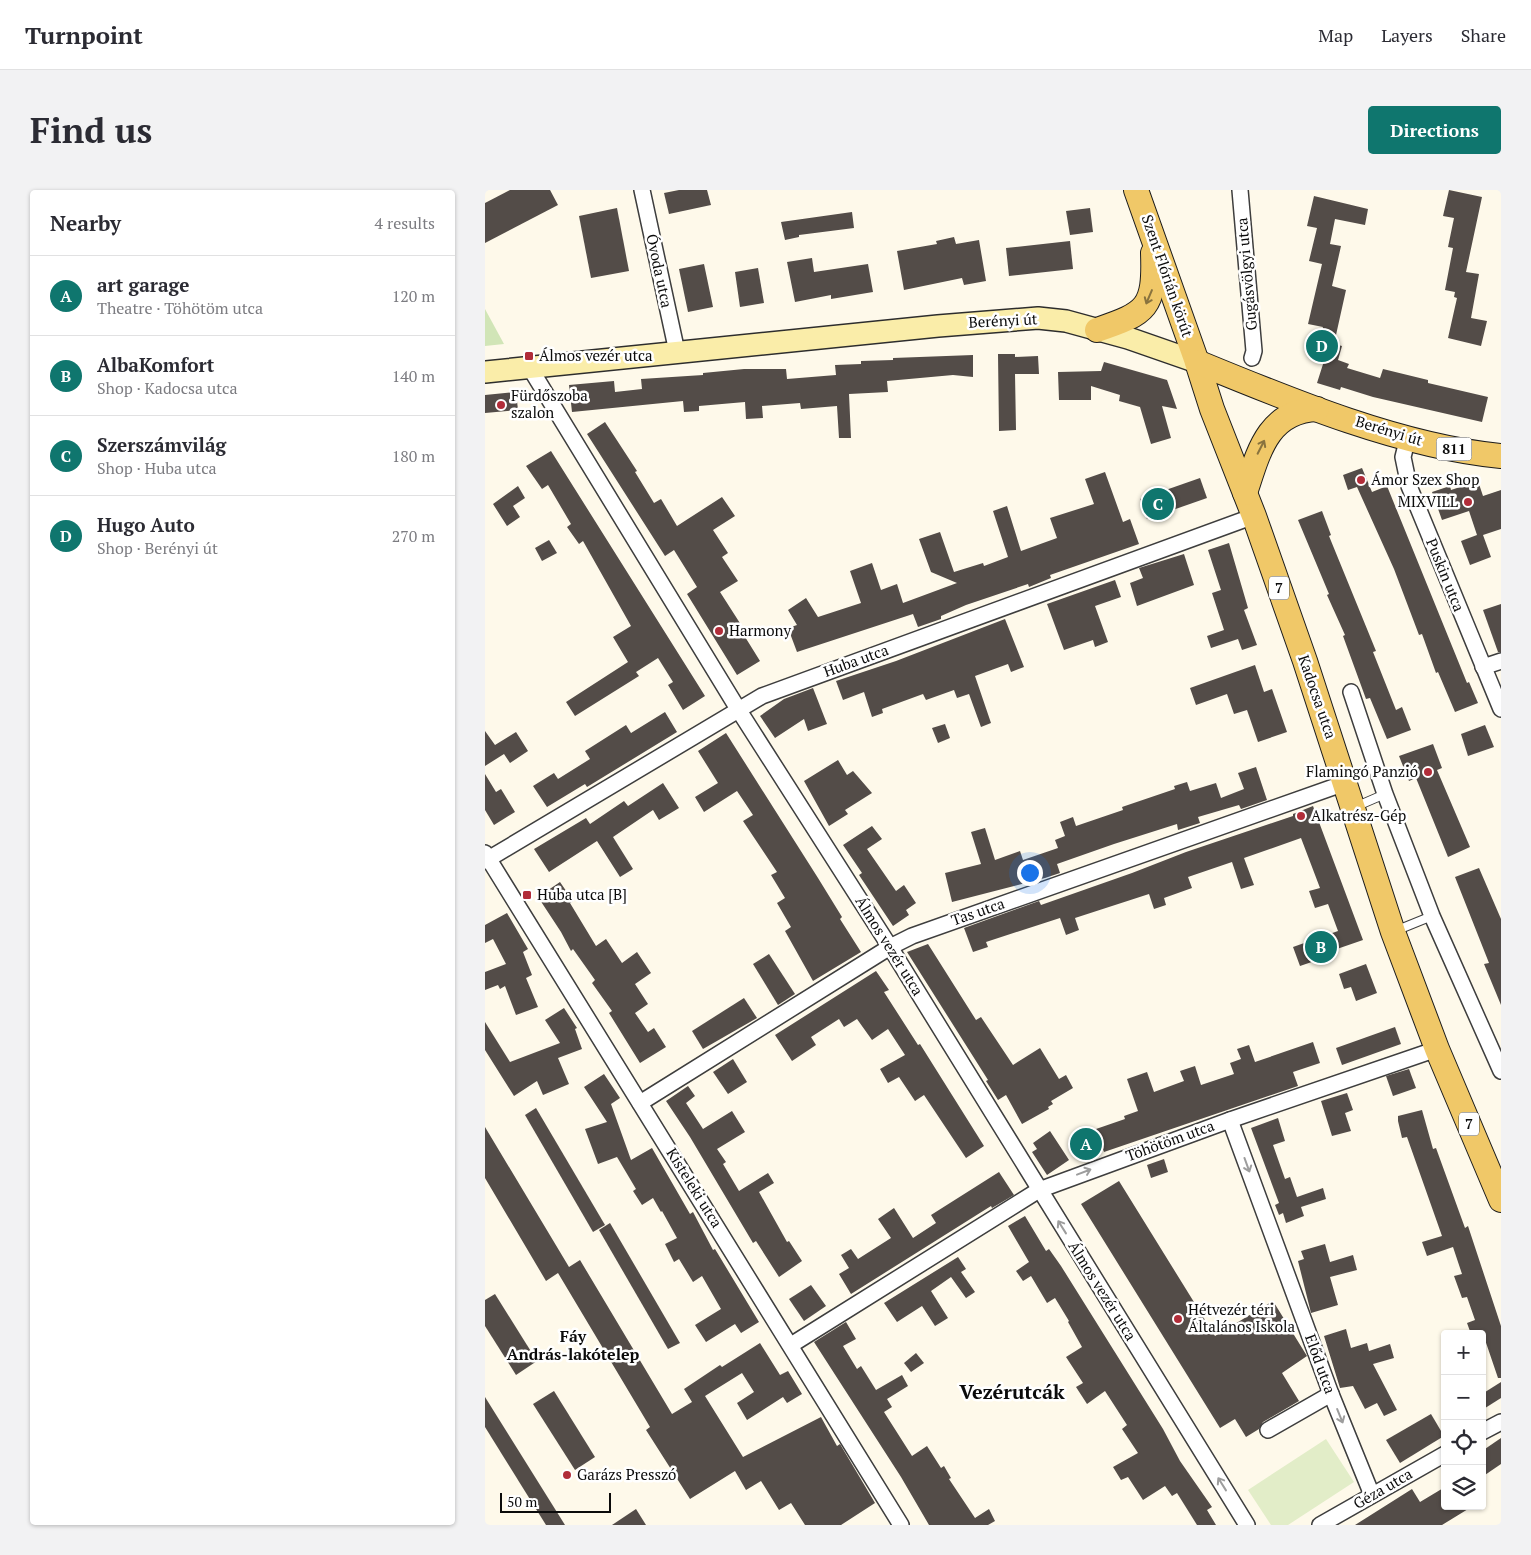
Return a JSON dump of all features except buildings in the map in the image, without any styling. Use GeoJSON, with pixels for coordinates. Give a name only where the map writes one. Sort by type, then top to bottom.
{"type":"FeatureCollection","features":[{"type":"Feature","properties":{"kind":"main road","name":"Szent Flórián körút"},"geometry":{"type":"LineString","coordinates":[[1136,190],[1197,362]]}},
{"type":"Feature","properties":{"kind":"main road"},"geometry":{"type":"LineString","coordinates":[[1097,330],[1127,320],[1148,302],[1152,294],[1154,275],[1152,231]]}},
{"type":"Feature","properties":{"kind":"main road","name":"Berényi út"},"geometry":{"type":"LineString","coordinates":[[485,372],[1009,319],[1038,318],[1066,321],[1197,362],[1317,409],[1407,437],[1453,449],[1501,456]]}},
{"type":"Feature","properties":{"kind":"main road","name":"Kadocsa utca"},"geometry":{"type":"LineString","coordinates":[[1197,362],[1212,409],[1254,516],[1345,783],[1393,932],[1437,1049],[1501,1200]]}},
{"type":"Feature","properties":{"kind":"main road"},"geometry":{"type":"LineString","coordinates":[[1245,493],[1258,450],[1273,429],[1294,414],[1306,409],[1317,409]]}},
{"type":"Feature","properties":{"kind":"street","name":"Óvoda utca"},"geometry":{"type":"LineString","coordinates":[[642,190],[677,352]]}},
{"type":"Feature","properties":{"kind":"street","name":"Gugásvölgyi utca"},"geometry":{"type":"LineString","coordinates":[[1240,190],[1254,351],[1252,358]]}},
{"type":"Feature","properties":{"kind":"street","name":"Álmos vezér utca"},"geometry":{"type":"LineString","coordinates":[[529,368],[738,709],[890,947],[1247,1525]]}},
{"type":"Feature","properties":{"kind":"street","name":"Puskin utca"},"geometry":{"type":"LineString","coordinates":[[1407,437],[1403,457],[1409,486],[1501,709]]}},
{"type":"Feature","properties":{"kind":"street","name":"Huba utca"},"geometry":{"type":"LineString","coordinates":[[486,858],[738,709],[778,690],[1254,516]]}},
{"type":"Feature","properties":{"kind":"street"},"geometry":{"type":"LineString","coordinates":[[1483,667],[1501,661]]}},
{"type":"Feature","properties":{"kind":"street"},"geometry":{"type":"LineString","coordinates":[[1351,692],[1385,794],[1433,916],[1501,1071]]}},
{"type":"Feature","properties":{"kind":"street","name":"Tas utca"},"geometry":{"type":"LineString","coordinates":[[640,1102],[890,947],[912,936],[1345,783]]}},
{"type":"Feature","properties":{"kind":"street","name":"Kisteleki utca"},"geometry":{"type":"LineString","coordinates":[[486,858],[640,1102],[901,1525]]}},
{"type":"Feature","properties":{"kind":"street","name":"Töhötöm utca"},"geometry":{"type":"LineString","coordinates":[[791,1345],[1039,1190],[1230,1120],[1437,1049]]}},
{"type":"Feature","properties":{"kind":"street","name":"Előd utca"},"geometry":{"type":"LineString","coordinates":[[1230,1120],[1331,1394],[1372,1495]]}},
{"type":"Feature","properties":{"kind":"street"},"geometry":{"type":"LineString","coordinates":[[1269,1430],[1331,1394]]}},
{"type":"Feature","properties":{"kind":"street"},"geometry":{"type":"LineString","coordinates":[[1486,1430],[1501,1422]]}},
{"type":"Feature","properties":{"kind":"street","name":"Géza utca"},"geometry":{"type":"LineString","coordinates":[[1320,1525],[1441,1456]]}},
{"type":"Feature","properties":{"kind":"lane"},"geometry":{"type":"LineString","coordinates":[[1352,808],[1385,794]]}},
{"type":"Feature","properties":{"kind":"lane"},"geometry":{"type":"LineString","coordinates":[[1393,932],[1433,916]]}},
{"type":"Feature","properties":{"kind":"green space"},"geometry":{"type":"Polygon","coordinates":[[[485,309],[504,344],[485,346],[485,309]]]}},
{"type":"Feature","properties":{"kind":"green space"},"geometry":{"type":"Polygon","coordinates":[[[1326,1439],[1354,1482],[1288,1525],[1271,1525],[1248,1490],[1326,1439]]]}},
{"type":"Feature","properties":{"kind":"place","name":"Hugo Auto"},"geometry":{"type":"Point","coordinates":[1322,346]}},
{"type":"Feature","properties":{"kind":"place","name":"Álmos vezér utca"},"geometry":{"type":"Point","coordinates":[529,356]}},
{"type":"Feature","properties":{"kind":"place","name":"Fürdőszoba szalon"},"geometry":{"type":"Point","coordinates":[501,405]}},
{"type":"Feature","properties":{"kind":"place","name":"Ámor Szex Shop"},"geometry":{"type":"Point","coordinates":[1361,480]}},
{"type":"Feature","properties":{"kind":"place","name":"MIXVILL"},"geometry":{"type":"Point","coordinates":[1468,502]}},
{"type":"Feature","properties":{"kind":"place","name":"Szerszámvilág"},"geometry":{"type":"Point","coordinates":[1158,504]}},
{"type":"Feature","properties":{"kind":"place","name":"Harmony"},"geometry":{"type":"Point","coordinates":[719,631]}},
{"type":"Feature","properties":{"kind":"place","name":"Flamingó Panzió"},"geometry":{"type":"Point","coordinates":[1428,772]}},
{"type":"Feature","properties":{"kind":"place","name":"Alkatrész-Gép"},"geometry":{"type":"Point","coordinates":[1301,816]}},
{"type":"Feature","properties":{"kind":"place","name":"Huba utca [B]"},"geometry":{"type":"Point","coordinates":[527,895]}},
{"type":"Feature","properties":{"kind":"place","name":"AlbaKomfort"},"geometry":{"type":"Point","coordinates":[1321,947]}},
{"type":"Feature","properties":{"kind":"place","name":"art garage"},"geometry":{"type":"Point","coordinates":[1086,1144]}},
{"type":"Feature","properties":{"kind":"place","name":"Hétvezér téri Általános Iskola"},"geometry":{"type":"Point","coordinates":[1178,1319]}},
{"type":"Feature","properties":{"kind":"place","name":"Garázs Presszó"},"geometry":{"type":"Point","coordinates":[567,1475]}},
{"type":"Feature","properties":{"kind":"district","name":"Fáy András-lakótelep"},"geometry":{"type":"Point","coordinates":[573,1345]}},
{"type":"Feature","properties":{"kind":"district","name":"Vezérutcák"},"geometry":{"type":"Point","coordinates":[1012,1392]}}]}
